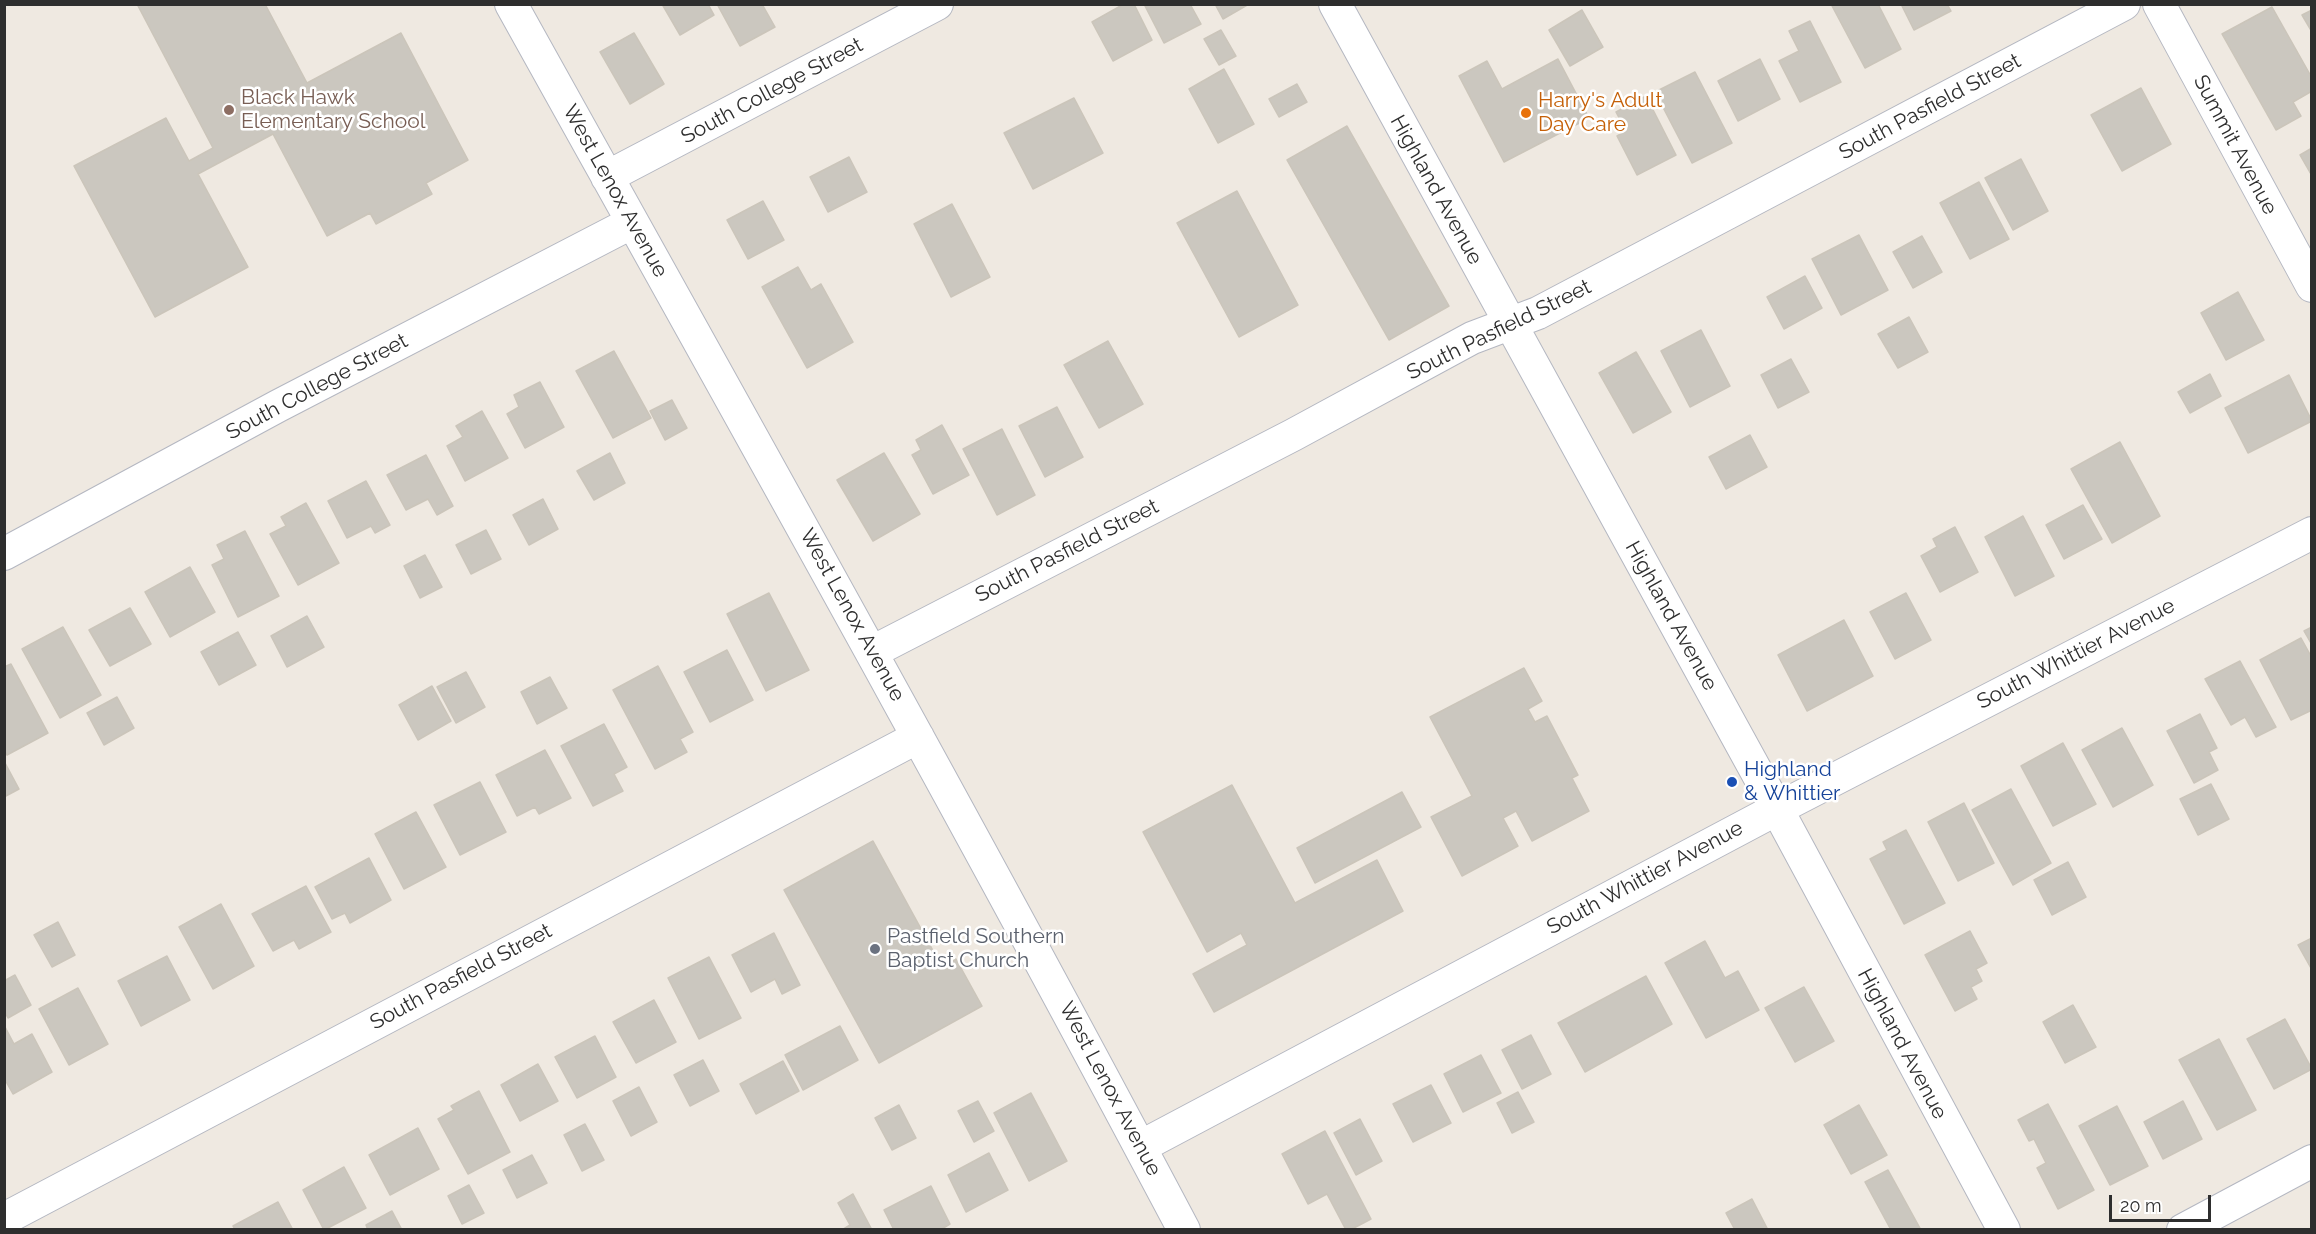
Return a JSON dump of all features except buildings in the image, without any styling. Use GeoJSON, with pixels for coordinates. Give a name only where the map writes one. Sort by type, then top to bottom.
{"type":"FeatureCollection","features":[{"type":"Feature","properties":{"kind":"street","name":"West Lenox Avenue"},"geometry":{"type":"LineString","coordinates":[[511,4],[631,223],[778,479],[1184,1230]]}},
{"type":"Feature","properties":{"kind":"street","name":"South College Street"},"geometry":{"type":"LineString","coordinates":[[607,177],[937,4]]}},
{"type":"Feature","properties":{"kind":"street","name":"Highland Avenue"},"geometry":{"type":"LineString","coordinates":[[1335,4],[1777,809],[2004,1230]]}},
{"type":"Feature","properties":{"kind":"street","name":"South Pasfield Street"},"geometry":{"type":"LineString","coordinates":[[872,652],[1303,429],[1472,338],[1538,313],[2124,4]]}},
{"type":"Feature","properties":{"kind":"street","name":"Summit Avenue"},"geometry":{"type":"LineString","coordinates":[[2159,4],[2312,286]]}},
{"type":"Feature","properties":{"kind":"street","name":"South College Street"},"geometry":{"type":"LineString","coordinates":[[4,554],[278,406],[631,223]]}},
{"type":"Feature","properties":{"kind":"street","name":"South Whittier Avenue"},"geometry":{"type":"LineString","coordinates":[[1140,1147],[1777,809],[2312,532]]}},
{"type":"Feature","properties":{"kind":"street","name":"South Pasfield Street"},"geometry":{"type":"LineString","coordinates":[[4,1219],[918,737]]}},
{"type":"Feature","properties":{"kind":"street"},"geometry":{"type":"LineString","coordinates":[[2183,1230],[2312,1161]]}},
{"type":"Feature","properties":{"kind":"place","name":"Black Hawk Elementary School"},"geometry":{"type":"Point","coordinates":[229,110]}},
{"type":"Feature","properties":{"kind":"place","name":"Harry's Adult Day Care"},"geometry":{"type":"Point","coordinates":[1526,113]}},
{"type":"Feature","properties":{"kind":"place","name":"Highland & Whittier"},"geometry":{"type":"Point","coordinates":[1732,782]}},
{"type":"Feature","properties":{"kind":"place","name":"Pastfield Southern Baptist Church"},"geometry":{"type":"Point","coordinates":[875,949]}}]}
